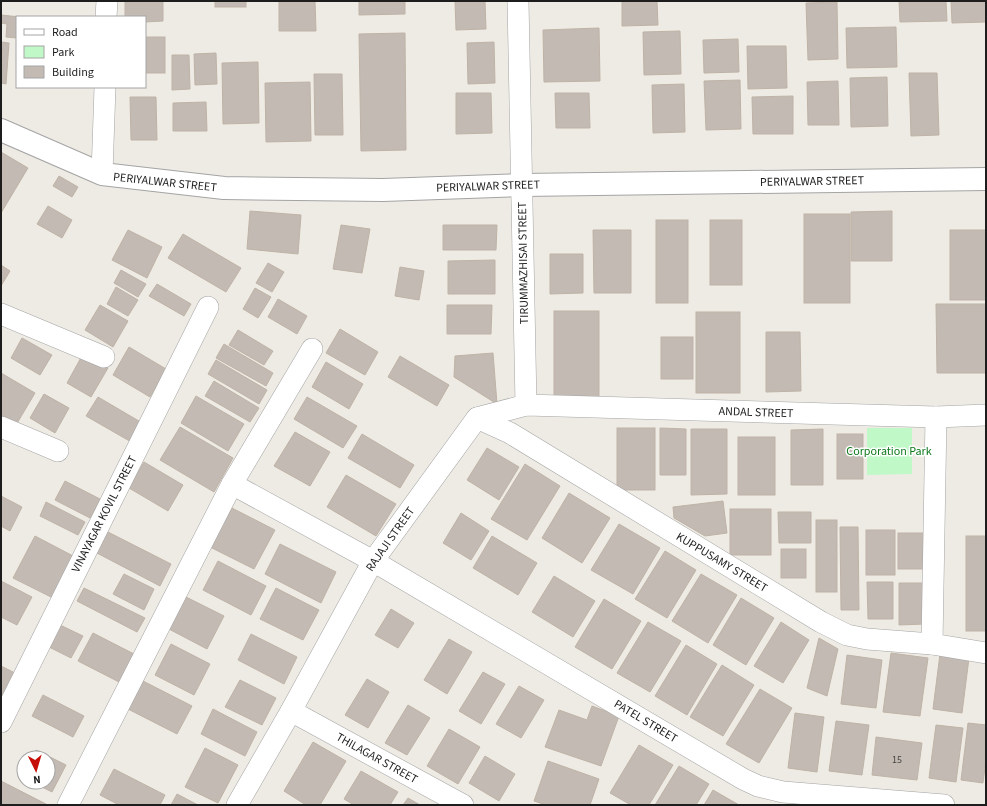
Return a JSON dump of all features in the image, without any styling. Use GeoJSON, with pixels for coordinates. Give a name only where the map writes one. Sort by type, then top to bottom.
{"type":"FeatureCollection","features":[{"type":"Feature","properties":{"kind":"street"},"geometry":{"type":"LineString","coordinates":[[106,16],[107,1]]}},
{"type":"Feature","properties":{"kind":"street","name":"TIRUMMAZHISAI STREET"},"geometry":{"type":"LineString","coordinates":[[518,1],[526,406]]}},
{"type":"Feature","properties":{"kind":"street"},"geometry":{"type":"LineString","coordinates":[[102,174],[105,88]]}},
{"type":"Feature","properties":{"kind":"street","name":"PERIYALWAR STREET"},"geometry":{"type":"LineString","coordinates":[[1,130],[102,174],[224,188],[383,190],[522,185],[986,179]]}},
{"type":"Feature","properties":{"kind":"street","name":"VINAYAGAR KOVIL STREET"},"geometry":{"type":"LineString","coordinates":[[1,722],[208,307]]}},
{"type":"Feature","properties":{"kind":"street"},"geometry":{"type":"LineString","coordinates":[[1,314],[104,357]]}},
{"type":"Feature","properties":{"kind":"street"},"geometry":{"type":"LineString","coordinates":[[68,805],[232,484],[312,349]]}},
{"type":"Feature","properties":{"kind":"street"},"geometry":{"type":"LineString","coordinates":[[477,418],[526,406]]}},
{"type":"Feature","properties":{"kind":"street","name":"ANDAL STREET"},"geometry":{"type":"LineString","coordinates":[[526,406],[936,417],[986,415]]}},
{"type":"Feature","properties":{"kind":"street"},"geometry":{"type":"LineString","coordinates":[[932,644],[936,417]]}},
{"type":"Feature","properties":{"kind":"street","name":"RAJAJI STREET"},"geometry":{"type":"LineString","coordinates":[[237,805],[291,712],[373,560],[477,418]]}},
{"type":"Feature","properties":{"kind":"street","name":"KUPPUSAMY STREET"},"geometry":{"type":"LineString","coordinates":[[477,418],[510,433],[822,622],[847,635],[932,644],[986,653]]}},
{"type":"Feature","properties":{"kind":"street"},"geometry":{"type":"LineString","coordinates":[[1,427],[58,451]]}},
{"type":"Feature","properties":{"kind":"street","name":"PATEL STREET"},"geometry":{"type":"LineString","coordinates":[[232,484],[373,560],[743,779],[758,786],[783,792],[944,805]]}},
{"type":"Feature","properties":{"kind":"street","name":"THILAGAR STREET"},"geometry":{"type":"LineString","coordinates":[[291,712],[463,805]]}},
{"type":"Feature","properties":{"kind":"green space","name":"Corporation Park"},"geometry":{"type":"Polygon","coordinates":[[[867,428],[912,428],[912,474],[867,475],[867,428]]]}},
{"type":"Feature","properties":{"kind":"building"},"geometry":{"type":"Polygon","coordinates":[[[125,1],[163,1],[163,21],[146,22],[146,16],[125,16],[125,1]]]}},
{"type":"Feature","properties":{"kind":"building"},"geometry":{"type":"Polygon","coordinates":[[[215,1],[246,1],[246,7],[215,7],[215,1]]]}},
{"type":"Feature","properties":{"kind":"building"},"geometry":{"type":"Polygon","coordinates":[[[279,1],[315,1],[316,31],[279,31],[279,1]]]}},
{"type":"Feature","properties":{"kind":"building"},"geometry":{"type":"Polygon","coordinates":[[[359,1],[405,1],[405,14],[359,15],[359,1]]]}},
{"type":"Feature","properties":{"kind":"building"},"geometry":{"type":"Polygon","coordinates":[[[455,1],[485,1],[486,29],[456,30],[455,1]]]}},
{"type":"Feature","properties":{"kind":"building"},"geometry":{"type":"Polygon","coordinates":[[[622,1],[657,1],[658,25],[622,26],[622,1]]]}},
{"type":"Feature","properties":{"kind":"building"},"geometry":{"type":"Polygon","coordinates":[[[899,1],[946,1],[947,21],[900,22],[899,1]]]}},
{"type":"Feature","properties":{"kind":"building"},"geometry":{"type":"Polygon","coordinates":[[[951,1],[986,1],[986,22],[952,23],[951,1]]]}},
{"type":"Feature","properties":{"kind":"building"},"geometry":{"type":"Polygon","coordinates":[[[837,2],[838,59],[808,60],[806,3],[837,2]]]}},
{"type":"Feature","properties":{"kind":"building"},"geometry":{"type":"Polygon","coordinates":[[[1,15],[16,17],[16,38],[6,37],[7,24],[1,23],[1,15]]]}},
{"type":"Feature","properties":{"kind":"building"},"geometry":{"type":"Polygon","coordinates":[[[896,27],[897,67],[847,68],[846,28],[896,27]]]}},
{"type":"Feature","properties":{"kind":"building"},"geometry":{"type":"Polygon","coordinates":[[[599,28],[600,81],[544,82],[543,30],[599,28]]]}},
{"type":"Feature","properties":{"kind":"building"},"geometry":{"type":"Polygon","coordinates":[[[680,31],[681,74],[644,75],[643,32],[680,31]]]}},
{"type":"Feature","properties":{"kind":"building"},"geometry":{"type":"Polygon","coordinates":[[[405,33],[406,150],[361,151],[359,34],[405,33]]]}},
{"type":"Feature","properties":{"kind":"building"},"geometry":{"type":"Polygon","coordinates":[[[146,37],[165,37],[165,73],[146,73],[146,37]]]}},
{"type":"Feature","properties":{"kind":"building"},"geometry":{"type":"Polygon","coordinates":[[[738,39],[739,72],[704,73],[703,40],[738,39]]]}},
{"type":"Feature","properties":{"kind":"building"},"geometry":{"type":"Polygon","coordinates":[[[1,42],[9,43],[6,84],[1,83],[1,42]]]}},
{"type":"Feature","properties":{"kind":"building"},"geometry":{"type":"Polygon","coordinates":[[[494,42],[495,83],[468,84],[467,43],[494,42]]]}},
{"type":"Feature","properties":{"kind":"building"},"geometry":{"type":"Polygon","coordinates":[[[747,46],[786,46],[787,88],[748,89],[747,46]]]}},
{"type":"Feature","properties":{"kind":"building"},"geometry":{"type":"Polygon","coordinates":[[[216,53],[217,84],[195,85],[194,54],[216,53]]]}},
{"type":"Feature","properties":{"kind":"building"},"geometry":{"type":"Polygon","coordinates":[[[172,55],[189,55],[190,89],[172,90],[172,55]]]}},
{"type":"Feature","properties":{"kind":"building"},"geometry":{"type":"Polygon","coordinates":[[[258,62],[259,123],[223,124],[222,63],[258,62]]]}},
{"type":"Feature","properties":{"kind":"building"},"geometry":{"type":"Polygon","coordinates":[[[909,73],[937,73],[939,135],[911,136],[909,73]]]}},
{"type":"Feature","properties":{"kind":"building"},"geometry":{"type":"Polygon","coordinates":[[[314,74],[342,74],[343,135],[315,135],[314,74]]]}},
{"type":"Feature","properties":{"kind":"building"},"geometry":{"type":"Polygon","coordinates":[[[887,77],[888,126],[851,127],[850,78],[887,77]]]}},
{"type":"Feature","properties":{"kind":"building"},"geometry":{"type":"Polygon","coordinates":[[[740,80],[741,129],[706,130],[704,81],[740,80]]]}},
{"type":"Feature","properties":{"kind":"building"},"geometry":{"type":"Polygon","coordinates":[[[838,81],[839,125],[808,125],[807,82],[838,81]]]}},
{"type":"Feature","properties":{"kind":"building"},"geometry":{"type":"Polygon","coordinates":[[[310,82],[311,141],[266,142],[265,83],[310,82]]]}},
{"type":"Feature","properties":{"kind":"building"},"geometry":{"type":"Polygon","coordinates":[[[684,84],[685,132],[653,133],[652,85],[684,84]]]}},
{"type":"Feature","properties":{"kind":"building"},"geometry":{"type":"Polygon","coordinates":[[[456,93],[491,93],[492,133],[456,134],[456,93]]]}},
{"type":"Feature","properties":{"kind":"building"},"geometry":{"type":"Polygon","coordinates":[[[555,93],[589,93],[590,128],[556,128],[555,93]]]}},
{"type":"Feature","properties":{"kind":"building"},"geometry":{"type":"Polygon","coordinates":[[[793,96],[793,134],[753,134],[752,97],[793,96]]]}},
{"type":"Feature","properties":{"kind":"building"},"geometry":{"type":"Polygon","coordinates":[[[130,97],[156,97],[157,140],[131,140],[130,97]]]}},
{"type":"Feature","properties":{"kind":"building"},"geometry":{"type":"Polygon","coordinates":[[[206,102],[207,131],[173,131],[173,103],[206,102]]]}},
{"type":"Feature","properties":{"kind":"building"},"geometry":{"type":"Polygon","coordinates":[[[1,152],[28,168],[1,213],[1,152]]]}},
{"type":"Feature","properties":{"kind":"building"},"geometry":{"type":"Polygon","coordinates":[[[59,176],[78,187],[72,197],[53,186],[59,176]]]}},
{"type":"Feature","properties":{"kind":"building"},"geometry":{"type":"Polygon","coordinates":[[[48,206],[72,220],[62,238],[37,224],[48,206]]]}},
{"type":"Feature","properties":{"kind":"building"},"geometry":{"type":"Polygon","coordinates":[[[250,211],[301,215],[298,254],[247,249],[250,211]]]}},
{"type":"Feature","properties":{"kind":"building"},"geometry":{"type":"Polygon","coordinates":[[[892,211],[892,261],[851,261],[851,212],[892,211]]]}},
{"type":"Feature","properties":{"kind":"building"},"geometry":{"type":"Polygon","coordinates":[[[804,214],[850,214],[850,303],[804,303],[804,214]]]}},
{"type":"Feature","properties":{"kind":"building"},"geometry":{"type":"Polygon","coordinates":[[[656,220],[688,220],[688,303],[656,303],[656,220]]]}},
{"type":"Feature","properties":{"kind":"building"},"geometry":{"type":"Polygon","coordinates":[[[710,220],[742,220],[742,285],[710,285],[710,220]]]}},
{"type":"Feature","properties":{"kind":"building"},"geometry":{"type":"Polygon","coordinates":[[[341,225],[370,229],[362,273],[333,269],[341,225]]]}},
{"type":"Feature","properties":{"kind":"building"},"geometry":{"type":"Polygon","coordinates":[[[443,225],[497,225],[496,250],[443,250],[443,225]]]}},
{"type":"Feature","properties":{"kind":"building"},"geometry":{"type":"Polygon","coordinates":[[[128,230],[162,247],[147,278],[112,260],[128,230]]]}},
{"type":"Feature","properties":{"kind":"building"},"geometry":{"type":"Polygon","coordinates":[[[593,230],[631,230],[631,293],[594,293],[593,230]]]}},
{"type":"Feature","properties":{"kind":"building"},"geometry":{"type":"Polygon","coordinates":[[[950,230],[986,230],[986,300],[950,300],[950,230]]]}},
{"type":"Feature","properties":{"kind":"building"},"geometry":{"type":"Polygon","coordinates":[[[183,234],[241,268],[226,292],[168,258],[183,234]]]}},
{"type":"Feature","properties":{"kind":"building"},"geometry":{"type":"Polygon","coordinates":[[[550,254],[583,254],[583,293],[550,294],[550,254]]]}},
{"type":"Feature","properties":{"kind":"building"},"geometry":{"type":"Polygon","coordinates":[[[495,260],[495,294],[448,294],[448,261],[495,260]]]}},
{"type":"Feature","properties":{"kind":"building"},"geometry":{"type":"Polygon","coordinates":[[[268,263],[284,272],[272,292],[256,283],[268,263]]]}},
{"type":"Feature","properties":{"kind":"building"},"geometry":{"type":"Polygon","coordinates":[[[1,265],[10,271],[1,286],[1,265]]]}},
{"type":"Feature","properties":{"kind":"building"},"geometry":{"type":"Polygon","coordinates":[[[400,267],[424,271],[419,300],[395,296],[400,267]]]}},
{"type":"Feature","properties":{"kind":"building"},"geometry":{"type":"Polygon","coordinates":[[[121,270],[146,284],[138,297],[114,283],[121,270]]]}},
{"type":"Feature","properties":{"kind":"building"},"geometry":{"type":"Polygon","coordinates":[[[157,284],[191,304],[184,316],[149,296],[157,284]]]}},
{"type":"Feature","properties":{"kind":"building"},"geometry":{"type":"Polygon","coordinates":[[[116,287],[138,300],[128,316],[107,304],[116,287]]]}},
{"type":"Feature","properties":{"kind":"building"},"geometry":{"type":"Polygon","coordinates":[[[255,288],[271,297],[258,318],[243,309],[255,288]]]}},
{"type":"Feature","properties":{"kind":"building"},"geometry":{"type":"Polygon","coordinates":[[[278,299],[307,316],[297,334],[268,317],[278,299]]]}},
{"type":"Feature","properties":{"kind":"building"},"geometry":{"type":"Polygon","coordinates":[[[936,304],[986,304],[986,373],[937,373],[936,304]]]}},
{"type":"Feature","properties":{"kind":"building"},"geometry":{"type":"Polygon","coordinates":[[[100,305],[128,321],[113,347],[85,330],[100,305]]]}},
{"type":"Feature","properties":{"kind":"building"},"geometry":{"type":"Polygon","coordinates":[[[447,305],[492,305],[491,334],[447,334],[447,305]]]}},
{"type":"Feature","properties":{"kind":"building"},"geometry":{"type":"Polygon","coordinates":[[[554,311],[599,311],[599,399],[554,399],[554,311]]]}},
{"type":"Feature","properties":{"kind":"building"},"geometry":{"type":"Polygon","coordinates":[[[696,312],[740,312],[740,393],[696,393],[696,312]]]}},
{"type":"Feature","properties":{"kind":"building"},"geometry":{"type":"Polygon","coordinates":[[[340,329],[378,352],[365,375],[326,353],[340,329]]]}},
{"type":"Feature","properties":{"kind":"building"},"geometry":{"type":"Polygon","coordinates":[[[238,330],[273,351],[264,365],[229,345],[238,330]]]}},
{"type":"Feature","properties":{"kind":"building"},"geometry":{"type":"Polygon","coordinates":[[[766,332],[800,332],[801,391],[766,392],[766,332]]]}},
{"type":"Feature","properties":{"kind":"building"},"geometry":{"type":"Polygon","coordinates":[[[661,337],[693,337],[693,379],[661,379],[661,337]]]}},
{"type":"Feature","properties":{"kind":"building"},"geometry":{"type":"Polygon","coordinates":[[[22,338],[52,355],[40,375],[11,358],[22,338]]]}},
{"type":"Feature","properties":{"kind":"building"},"geometry":{"type":"Polygon","coordinates":[[[224,344],[273,373],[266,386],[216,358],[224,344]]]}},
{"type":"Feature","properties":{"kind":"building"},"geometry":{"type":"Polygon","coordinates":[[[129,347],[166,369],[150,397],[113,375],[129,347]]]}},
{"type":"Feature","properties":{"kind":"building"},"geometry":{"type":"Polygon","coordinates":[[[493,353],[497,404],[454,377],[455,356],[493,353]]]}},
{"type":"Feature","properties":{"kind":"building"},"geometry":{"type":"Polygon","coordinates":[[[83,354],[108,368],[91,397],[67,383],[83,354]]]}},
{"type":"Feature","properties":{"kind":"building"},"geometry":{"type":"Polygon","coordinates":[[[400,356],[449,385],[437,406],[388,377],[400,356]]]}},
{"type":"Feature","properties":{"kind":"building"},"geometry":{"type":"Polygon","coordinates":[[[216,360],[267,390],[259,404],[208,374],[216,360]]]}},
{"type":"Feature","properties":{"kind":"building"},"geometry":{"type":"Polygon","coordinates":[[[326,362],[363,384],[349,409],[312,387],[326,362]]]}},
{"type":"Feature","properties":{"kind":"building"},"geometry":{"type":"Polygon","coordinates":[[[1,373],[35,393],[16,425],[1,416],[1,373]]]}},
{"type":"Feature","properties":{"kind":"building"},"geometry":{"type":"Polygon","coordinates":[[[214,381],[259,408],[250,422],[205,396],[214,381]]]}},
{"type":"Feature","properties":{"kind":"building"},"geometry":{"type":"Polygon","coordinates":[[[44,394],[69,408],[55,433],[30,418],[44,394]]]}},
{"type":"Feature","properties":{"kind":"building"},"geometry":{"type":"Polygon","coordinates":[[[196,396],[244,424],[228,451],[181,423],[196,396]]]}},
{"type":"Feature","properties":{"kind":"building"},"geometry":{"type":"Polygon","coordinates":[[[98,397],[144,424],[133,443],[86,416],[98,397]]]}},
{"type":"Feature","properties":{"kind":"building"},"geometry":{"type":"Polygon","coordinates":[[[307,397],[357,426],[343,448],[294,419],[307,397]]]}},
{"type":"Feature","properties":{"kind":"building"},"geometry":{"type":"Polygon","coordinates":[[[180,427],[233,458],[214,492],[160,460],[180,427]]]}},
{"type":"Feature","properties":{"kind":"building"},"geometry":{"type":"Polygon","coordinates":[[[617,428],[655,428],[655,490],[617,490],[617,428]]]}},
{"type":"Feature","properties":{"kind":"building"},"geometry":{"type":"Polygon","coordinates":[[[660,428],[686,429],[686,475],[660,475],[660,428]]]}},
{"type":"Feature","properties":{"kind":"building"},"geometry":{"type":"Polygon","coordinates":[[[691,429],[727,429],[727,494],[691,495],[691,429]]]}},
{"type":"Feature","properties":{"kind":"building"},"geometry":{"type":"Polygon","coordinates":[[[823,429],[823,485],[791,485],[791,430],[823,429]]]}},
{"type":"Feature","properties":{"kind":"building"},"geometry":{"type":"Polygon","coordinates":[[[295,432],[330,452],[310,486],[274,466],[295,432]]]}},
{"type":"Feature","properties":{"kind":"building"},"geometry":{"type":"Polygon","coordinates":[[[362,434],[414,465],[400,488],[348,458],[362,434]]]}},
{"type":"Feature","properties":{"kind":"building"},"geometry":{"type":"Polygon","coordinates":[[[837,434],[863,434],[863,479],[837,479],[837,434]]]}},
{"type":"Feature","properties":{"kind":"building"},"geometry":{"type":"Polygon","coordinates":[[[738,437],[775,437],[775,495],[738,495],[738,437]]]}},
{"type":"Feature","properties":{"kind":"building"},"geometry":{"type":"Polygon","coordinates":[[[487,448],[519,467],[499,500],[467,480],[487,448]]]}},
{"type":"Feature","properties":{"kind":"building"},"geometry":{"type":"Polygon","coordinates":[[[144,462],[183,485],[168,511],[129,488],[144,462]]]}},
{"type":"Feature","properties":{"kind":"building"},"geometry":{"type":"Polygon","coordinates":[[[525,464],[560,486],[527,540],[491,519],[525,464]]]}},
{"type":"Feature","properties":{"kind":"building"},"geometry":{"type":"Polygon","coordinates":[[[346,475],[396,504],[376,536],[327,507],[346,475]]]}},
{"type":"Feature","properties":{"kind":"building"},"geometry":{"type":"Polygon","coordinates":[[[65,481],[100,499],[90,518],[55,500],[65,481]]]}},
{"type":"Feature","properties":{"kind":"building"},"geometry":{"type":"Polygon","coordinates":[[[569,493],[610,518],[582,563],[542,538],[569,493]]]}},
{"type":"Feature","properties":{"kind":"building"},"geometry":{"type":"Polygon","coordinates":[[[1,496],[22,507],[10,531],[1,526],[1,496]]]}},
{"type":"Feature","properties":{"kind":"building"},"geometry":{"type":"Polygon","coordinates":[[[723,501],[727,533],[705,536],[674,518],[673,507],[723,501]]]}},
{"type":"Feature","properties":{"kind":"building"},"geometry":{"type":"Polygon","coordinates":[[[46,502],[85,522],[78,535],[40,516],[46,502]]]}},
{"type":"Feature","properties":{"kind":"building"},"geometry":{"type":"Polygon","coordinates":[[[228,506],[275,530],[254,569],[208,546],[228,506]]]}},
{"type":"Feature","properties":{"kind":"building"},"geometry":{"type":"Polygon","coordinates":[[[730,509],[771,509],[771,555],[730,555],[730,509]]]}},
{"type":"Feature","properties":{"kind":"building"},"geometry":{"type":"Polygon","coordinates":[[[778,512],[811,512],[811,543],[779,543],[778,512]]]}},
{"type":"Feature","properties":{"kind":"building"},"geometry":{"type":"Polygon","coordinates":[[[461,513],[489,531],[471,560],[443,543],[461,513]]]}},
{"type":"Feature","properties":{"kind":"building"},"geometry":{"type":"Polygon","coordinates":[[[816,520],[837,520],[837,592],[816,592],[816,520]]]}},
{"type":"Feature","properties":{"kind":"building"},"geometry":{"type":"Polygon","coordinates":[[[619,524],[660,548],[633,594],[591,570],[619,524]]]}},
{"type":"Feature","properties":{"kind":"building"},"geometry":{"type":"Polygon","coordinates":[[[840,527],[858,527],[859,610],[841,610],[840,527]]]}},
{"type":"Feature","properties":{"kind":"building"},"geometry":{"type":"Polygon","coordinates":[[[866,530],[895,530],[895,575],[866,575],[866,530]]]}},
{"type":"Feature","properties":{"kind":"building"},"geometry":{"type":"Polygon","coordinates":[[[106,531],[171,564],[160,586],[95,552],[106,531]]]}},
{"type":"Feature","properties":{"kind":"building"},"geometry":{"type":"Polygon","coordinates":[[[898,533],[927,533],[927,569],[898,569],[898,533]]]}},
{"type":"Feature","properties":{"kind":"building"},"geometry":{"type":"Polygon","coordinates":[[[35,536],[75,557],[53,598],[13,578],[35,536]]]}},
{"type":"Feature","properties":{"kind":"building"},"geometry":{"type":"Polygon","coordinates":[[[492,536],[537,563],[518,595],[473,568],[492,536]]]}},
{"type":"Feature","properties":{"kind":"building"},"geometry":{"type":"Polygon","coordinates":[[[966,536],[986,536],[986,631],[966,631],[966,536]]]}},
{"type":"Feature","properties":{"kind":"building"},"geometry":{"type":"Polygon","coordinates":[[[280,544],[336,572],[321,603],[265,574],[280,544]]]}},
{"type":"Feature","properties":{"kind":"building"},"geometry":{"type":"Polygon","coordinates":[[[781,549],[806,549],[806,578],[781,578],[781,549]]]}},
{"type":"Feature","properties":{"kind":"building"},"geometry":{"type":"Polygon","coordinates":[[[665,551],[696,570],[667,618],[635,599],[665,551]]]}},
{"type":"Feature","properties":{"kind":"building"},"geometry":{"type":"Polygon","coordinates":[[[218,561],[266,586],[251,615],[203,590],[218,561]]]}},
{"type":"Feature","properties":{"kind":"building"},"geometry":{"type":"Polygon","coordinates":[[[124,574],[154,589],[144,610],[113,594],[124,574]]]}},
{"type":"Feature","properties":{"kind":"building"},"geometry":{"type":"Polygon","coordinates":[[[701,574],[737,595],[708,643],[672,621],[701,574]]]}},
{"type":"Feature","properties":{"kind":"building"},"geometry":{"type":"Polygon","coordinates":[[[554,576],[595,601],[573,637],[532,612],[554,576]]]}},
{"type":"Feature","properties":{"kind":"building"},"geometry":{"type":"Polygon","coordinates":[[[1,581],[32,597],[17,625],[1,617],[1,581]]]}},
{"type":"Feature","properties":{"kind":"building"},"geometry":{"type":"Polygon","coordinates":[[[867,582],[893,582],[893,619],[868,619],[867,582]]]}},
{"type":"Feature","properties":{"kind":"building"},"geometry":{"type":"Polygon","coordinates":[[[899,583],[925,583],[925,624],[899,625],[899,583]]]}},
{"type":"Feature","properties":{"kind":"building"},"geometry":{"type":"Polygon","coordinates":[[[84,588],[145,618],[137,632],[77,601],[84,588]]]}},
{"type":"Feature","properties":{"kind":"building"},"geometry":{"type":"Polygon","coordinates":[[[276,588],[319,610],[303,640],[260,619],[276,588]]]}},
{"type":"Feature","properties":{"kind":"building"},"geometry":{"type":"Polygon","coordinates":[[[184,596],[224,616],[207,649],[167,628],[184,596]]]}},
{"type":"Feature","properties":{"kind":"building"},"geometry":{"type":"Polygon","coordinates":[[[741,598],[774,618],[746,665],[713,645],[741,598]]]}},
{"type":"Feature","properties":{"kind":"building"},"geometry":{"type":"Polygon","coordinates":[[[604,599],[641,621],[612,669],[575,647],[604,599]]]}},
{"type":"Feature","properties":{"kind":"building"},"geometry":{"type":"Polygon","coordinates":[[[391,609],[414,623],[398,648],[375,635],[391,609]]]}},
{"type":"Feature","properties":{"kind":"building"},"geometry":{"type":"Polygon","coordinates":[[[648,622],[681,641],[650,692],[617,673],[648,622]]]}},
{"type":"Feature","properties":{"kind":"building"},"geometry":{"type":"Polygon","coordinates":[[[781,622],[809,640],[783,683],[754,666],[781,622]]]}},
{"type":"Feature","properties":{"kind":"building"},"geometry":{"type":"Polygon","coordinates":[[[60,625],[83,636],[71,658],[49,647],[60,625]]]}},
{"type":"Feature","properties":{"kind":"building"},"geometry":{"type":"Polygon","coordinates":[[[93,633],[136,655],[121,683],[78,661],[93,633]]]}},
{"type":"Feature","properties":{"kind":"building"},"geometry":{"type":"Polygon","coordinates":[[[251,634],[297,657],[284,684],[238,660],[251,634]]]}},
{"type":"Feature","properties":{"kind":"building"},"geometry":{"type":"Polygon","coordinates":[[[819,638],[838,649],[827,696],[807,688],[819,638]]]}},
{"type":"Feature","properties":{"kind":"building"},"geometry":{"type":"Polygon","coordinates":[[[449,639],[472,652],[447,694],[424,680],[449,639]]]}},
{"type":"Feature","properties":{"kind":"building"},"geometry":{"type":"Polygon","coordinates":[[[171,644],[210,664],[194,695],[155,675],[171,644]]]}},
{"type":"Feature","properties":{"kind":"building"},"geometry":{"type":"Polygon","coordinates":[[[686,645],[717,664],[687,715],[655,696],[686,645]]]}},
{"type":"Feature","properties":{"kind":"building"},"geometry":{"type":"Polygon","coordinates":[[[891,653],[928,658],[920,716],[883,712],[891,653]]]}},
{"type":"Feature","properties":{"kind":"building"},"geometry":{"type":"Polygon","coordinates":[[[940,654],[969,658],[962,713],[933,709],[940,654]]]}},
{"type":"Feature","properties":{"kind":"building"},"geometry":{"type":"Polygon","coordinates":[[[847,655],[882,660],[876,708],[841,704],[847,655]]]}},
{"type":"Feature","properties":{"kind":"building"},"geometry":{"type":"Polygon","coordinates":[[[722,665],[754,685],[723,736],[690,717],[722,665]]]}},
{"type":"Feature","properties":{"kind":"building"},"geometry":{"type":"Polygon","coordinates":[[[1,666],[21,676],[1,710],[1,666]]]}},
{"type":"Feature","properties":{"kind":"building"},"geometry":{"type":"Polygon","coordinates":[[[483,672],[505,684],[481,724],[459,711],[483,672]]]}},
{"type":"Feature","properties":{"kind":"building"},"geometry":{"type":"Polygon","coordinates":[[[367,679],[389,692],[368,728],[345,715],[367,679]]]}},
{"type":"Feature","properties":{"kind":"building"},"geometry":{"type":"Polygon","coordinates":[[[240,680],[276,698],[262,725],[225,707],[240,680]]]}},
{"type":"Feature","properties":{"kind":"building"},"geometry":{"type":"Polygon","coordinates":[[[143,681],[192,706],[177,734],[128,709],[143,681]]]}},
{"type":"Feature","properties":{"kind":"building"},"geometry":{"type":"Polygon","coordinates":[[[519,686],[544,700],[521,738],[496,724],[519,686]]]}},
{"type":"Feature","properties":{"kind":"building"},"geometry":{"type":"Polygon","coordinates":[[[760,689],[792,708],[759,763],[726,744],[760,689]]]}},
{"type":"Feature","properties":{"kind":"building"},"geometry":{"type":"Polygon","coordinates":[[[43,695],[84,716],[73,737],[32,716],[43,695]]]}},
{"type":"Feature","properties":{"kind":"building"},"geometry":{"type":"Polygon","coordinates":[[[408,705],[430,718],[407,755],[385,743],[408,705]]]}},
{"type":"Feature","properties":{"kind":"building"},"geometry":{"type":"Polygon","coordinates":[[[592,706],[619,716],[601,766],[545,747],[559,710],[587,720],[592,706]]]}},
{"type":"Feature","properties":{"kind":"building"},"geometry":{"type":"Polygon","coordinates":[[[213,709],[257,732],[245,756],[201,734],[213,709]]]}},
{"type":"Feature","properties":{"kind":"building"},"geometry":{"type":"Polygon","coordinates":[[[795,713],[824,717],[817,772],[788,768],[795,713]]]}},
{"type":"Feature","properties":{"kind":"building"},"geometry":{"type":"Polygon","coordinates":[[[836,721],[869,725],[862,775],[829,771],[836,721]]]}},
{"type":"Feature","properties":{"kind":"building"},"geometry":{"type":"Polygon","coordinates":[[[968,723],[986,725],[986,760],[983,783],[961,780],[968,723]]]}},
{"type":"Feature","properties":{"kind":"building"},"geometry":{"type":"Polygon","coordinates":[[[936,725],[963,728],[956,782],[929,778],[936,725]]]}},
{"type":"Feature","properties":{"kind":"building"},"geometry":{"type":"Polygon","coordinates":[[[449,729],[480,747],[458,784],[427,766],[449,729]]]}},
{"type":"Feature","properties":{"kind":"building"},"geometry":{"type":"Polygon","coordinates":[[[876,737],[922,743],[917,780],[872,775],[876,737]]]}},
{"type":"Feature","properties":{"kind":"building"},"geometry":{"type":"Polygon","coordinates":[[[313,742],[346,761],[320,805],[306,805],[284,791],[313,742]]]}},
{"type":"Feature","properties":{"kind":"building"},"geometry":{"type":"Polygon","coordinates":[[[639,745],[673,765],[649,805],[631,805],[610,793],[639,745]]]}},
{"type":"Feature","properties":{"kind":"building"},"geometry":{"type":"Polygon","coordinates":[[[205,748],[238,765],[218,803],[185,787],[205,748]]]}},
{"type":"Feature","properties":{"kind":"building"},"geometry":{"type":"Polygon","coordinates":[[[485,756],[515,774],[499,801],[469,783],[485,756]]]}},
{"type":"Feature","properties":{"kind":"building"},"geometry":{"type":"Polygon","coordinates":[[[56,760],[66,765],[56,784],[56,760]]]}},
{"type":"Feature","properties":{"kind":"building"},"geometry":{"type":"Polygon","coordinates":[[[548,761],[599,779],[590,805],[546,805],[534,801],[548,761]]]}},
{"type":"Feature","properties":{"kind":"building"},"geometry":{"type":"Polygon","coordinates":[[[679,766],[709,784],[696,805],[655,805],[679,766]]]}},
{"type":"Feature","properties":{"kind":"building"},"geometry":{"type":"Polygon","coordinates":[[[114,769],[165,795],[160,805],[119,805],[100,795],[114,769]]]}},
{"type":"Feature","properties":{"kind":"building"},"geometry":{"type":"Polygon","coordinates":[[[361,771],[398,792],[390,805],[354,805],[344,799],[361,771]]]}},
{"type":"Feature","properties":{"kind":"building"},"geometry":{"type":"Polygon","coordinates":[[[1,781],[46,804],[46,805],[1,805],[1,781]]]}},
{"type":"Feature","properties":{"kind":"building"},"geometry":{"type":"Polygon","coordinates":[[[713,790],[739,805],[704,805],[713,790]]]}},
{"type":"Feature","properties":{"kind":"building"},"geometry":{"type":"Polygon","coordinates":[[[177,794],[198,805],[171,805],[177,794]]]}},
{"type":"Feature","properties":{"kind":"building"},"geometry":{"type":"Polygon","coordinates":[[[408,798],[420,805],[403,805],[408,798]]]}}]}
